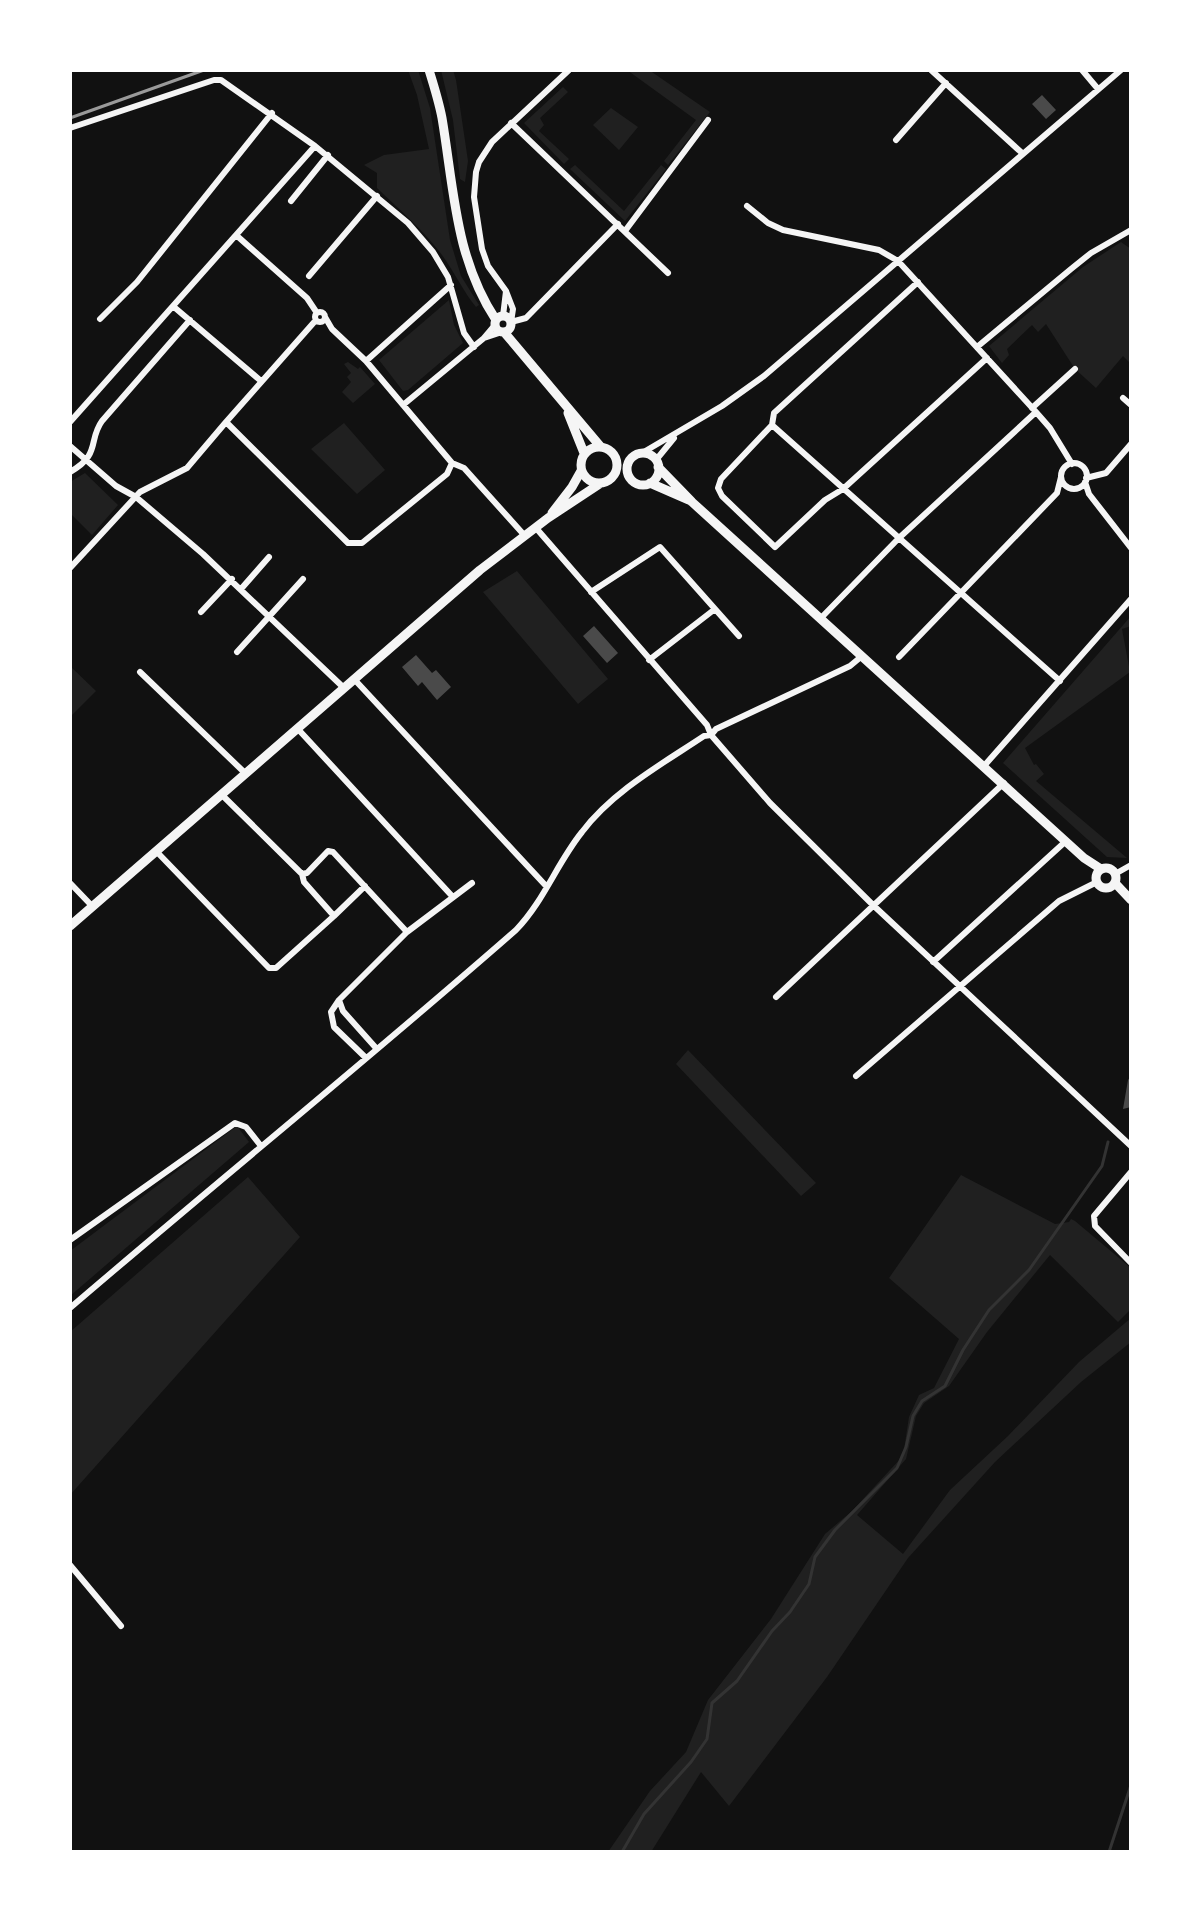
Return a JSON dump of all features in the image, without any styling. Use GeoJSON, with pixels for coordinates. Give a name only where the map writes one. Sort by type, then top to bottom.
{"type":"FeatureCollection","features":[{"type":"Feature","properties":{"kind":"main road"},"geometry":{"type":"LineString","coordinates":[[429,70],[442,116],[460,239],[471,273],[503,325],[565,406],[600,446],[615,455],[637,455],[657,464],[692,502],[1066,841],[1101,869],[1110,869],[1131,900]]}},
{"type":"Feature","properties":{"kind":"main road"},"geometry":{"type":"LineString","coordinates":[[565,406],[584,453]]}},
{"type":"Feature","properties":{"kind":"main road"},"geometry":{"type":"LineString","coordinates":[[548,518],[581,471],[584,453],[600,446]]}},
{"type":"Feature","properties":{"kind":"main road"},"geometry":{"type":"LineString","coordinates":[[612,478],[617,467],[615,455]]}},
{"type":"Feature","properties":{"kind":"main road"},"geometry":{"type":"LineString","coordinates":[[631,480],[627,470],[637,455]]}},
{"type":"Feature","properties":{"kind":"main road"},"geometry":{"type":"LineString","coordinates":[[70,926],[480,570],[548,518],[601,483],[612,478],[631,480],[640,485],[650,483],[657,476],[657,464]]}},
{"type":"Feature","properties":{"kind":"main road"},"geometry":{"type":"LineString","coordinates":[[581,471],[589,480],[601,483]]}},
{"type":"Feature","properties":{"kind":"main road"},"geometry":{"type":"LineString","coordinates":[[650,483],[692,502]]}},
{"type":"Feature","properties":{"kind":"main road"},"geometry":{"type":"LineString","coordinates":[[1101,869],[1097,882],[1104,888],[1115,878]]}},
{"type":"Feature","properties":{"kind":"street"},"geometry":{"type":"LineString","coordinates":[[503,325],[506,291],[484,258],[476,217],[475,188],[479,162],[492,142],[569,70]]}},
{"type":"Feature","properties":{"kind":"street"},"geometry":{"type":"LineString","coordinates":[[931,70],[1022,153]]}},
{"type":"Feature","properties":{"kind":"street"},"geometry":{"type":"LineString","coordinates":[[1082,70],[1098,89]]}},
{"type":"Feature","properties":{"kind":"street"},"geometry":{"type":"LineString","coordinates":[[637,455],[675,435],[764,376],[1121,70]]}},
{"type":"Feature","properties":{"kind":"street"},"geometry":{"type":"LineString","coordinates":[[70,128],[221,80],[328,155],[408,223],[433,252],[451,285],[464,333],[474,347]]}},
{"type":"Feature","properties":{"kind":"street"},"geometry":{"type":"LineString","coordinates":[[896,140],[946,83]]}},
{"type":"Feature","properties":{"kind":"street"},"geometry":{"type":"LineString","coordinates":[[100,319],[137,282],[272,113]]}},
{"type":"Feature","properties":{"kind":"street"},"geometry":{"type":"LineString","coordinates":[[625,231],[708,120]]}},
{"type":"Feature","properties":{"kind":"street"},"geometry":{"type":"LineString","coordinates":[[511,123],[668,273]]}},
{"type":"Feature","properties":{"kind":"street"},"geometry":{"type":"LineString","coordinates":[[70,422],[315,146]]}},
{"type":"Feature","properties":{"kind":"street"},"geometry":{"type":"LineString","coordinates":[[291,201],[328,155]]}},
{"type":"Feature","properties":{"kind":"street"},"geometry":{"type":"LineString","coordinates":[[309,276],[377,196]]}},
{"type":"Feature","properties":{"kind":"street"},"geometry":{"type":"LineString","coordinates":[[747,206],[768,223],[783,230],[879,250],[898,261],[1034,410],[1072,464],[1084,469],[1089,494],[1131,548]]}},
{"type":"Feature","properties":{"kind":"street"},"geometry":{"type":"LineString","coordinates":[[403,405],[484,338],[503,325],[530,314],[618,224]]}},
{"type":"Feature","properties":{"kind":"street"},"geometry":{"type":"LineString","coordinates":[[977,347],[1091,253],[1131,230]]}},
{"type":"Feature","properties":{"kind":"street"},"geometry":{"type":"LineString","coordinates":[[236,235],[307,298],[320,318],[366,361],[452,463],[464,468],[525,536]]}},
{"type":"Feature","properties":{"kind":"street"},"geometry":{"type":"LineString","coordinates":[[1123,236],[1131,242]]}},
{"type":"Feature","properties":{"kind":"street"},"geometry":{"type":"LineString","coordinates":[[918,282],[774,413],[772,425],[721,479],[718,488],[722,496],[775,547],[987,358]]}},
{"type":"Feature","properties":{"kind":"street"},"geometry":{"type":"LineString","coordinates":[[366,361],[451,285]]}},
{"type":"Feature","properties":{"kind":"street"},"geometry":{"type":"LineString","coordinates":[[174,307],[261,381]]}},
{"type":"Feature","properties":{"kind":"street"},"geometry":{"type":"LineString","coordinates":[[70,568],[136,497],[187,468],[320,318]]}},
{"type":"Feature","properties":{"kind":"street"},"geometry":{"type":"LineString","coordinates":[[70,472],[86,460],[94,449],[96,429],[190,320]]}},
{"type":"Feature","properties":{"kind":"street"},"geometry":{"type":"LineString","coordinates":[[820,619],[899,538],[1075,369]]}},
{"type":"Feature","properties":{"kind":"street"},"geometry":{"type":"LineString","coordinates":[[1123,398],[1131,405]]}},
{"type":"Feature","properties":{"kind":"street"},"geometry":{"type":"LineString","coordinates":[[226,422],[348,543],[355,545],[362,543],[447,474],[452,463]]}},
{"type":"Feature","properties":{"kind":"street"},"geometry":{"type":"LineString","coordinates":[[772,425],[1060,681]]}},
{"type":"Feature","properties":{"kind":"street"},"geometry":{"type":"LineString","coordinates":[[657,464],[675,435]]}},
{"type":"Feature","properties":{"kind":"street"},"geometry":{"type":"LineString","coordinates":[[1057,493],[1074,489],[1086,480],[1106,473],[1131,444]]}},
{"type":"Feature","properties":{"kind":"street"},"geometry":{"type":"LineString","coordinates":[[70,446],[116,486],[136,497],[232,579],[344,688]]}},
{"type":"Feature","properties":{"kind":"street"},"geometry":{"type":"LineString","coordinates":[[899,657],[1057,493],[1064,468],[1063,450]]}},
{"type":"Feature","properties":{"kind":"street"},"geometry":{"type":"LineString","coordinates":[[1064,468],[1072,464]]}},
{"type":"Feature","properties":{"kind":"street"},"geometry":{"type":"LineString","coordinates":[[1061,477],[1065,486],[1089,494]]}},
{"type":"Feature","properties":{"kind":"street"},"geometry":{"type":"LineString","coordinates":[[536,528],[707,725],[711,735],[770,803],[874,906],[1131,1146]]}},
{"type":"Feature","properties":{"kind":"street"},"geometry":{"type":"LineString","coordinates":[[591,592],[660,547],[739,636]]}},
{"type":"Feature","properties":{"kind":"street"},"geometry":{"type":"LineString","coordinates":[[241,589],[269,557]]}},
{"type":"Feature","properties":{"kind":"street"},"geometry":{"type":"LineString","coordinates":[[201,612],[232,579]]}},
{"type":"Feature","properties":{"kind":"street"},"geometry":{"type":"LineString","coordinates":[[237,652],[272,617],[303,579]]}},
{"type":"Feature","properties":{"kind":"street"},"geometry":{"type":"LineString","coordinates":[[984,766],[1131,599]]}},
{"type":"Feature","properties":{"kind":"street"},"geometry":{"type":"LineString","coordinates":[[649,660],[715,609]]}},
{"type":"Feature","properties":{"kind":"street"},"geometry":{"type":"LineString","coordinates":[[70,1308],[516,930],[531,915],[584,828],[642,777],[716,729],[850,666],[862,656]]}},
{"type":"Feature","properties":{"kind":"street"},"geometry":{"type":"LineString","coordinates":[[140,672],[245,773]]}},
{"type":"Feature","properties":{"kind":"street"},"geometry":{"type":"LineString","coordinates":[[354,679],[547,887]]}},
{"type":"Feature","properties":{"kind":"street"},"geometry":{"type":"LineString","coordinates":[[297,728],[452,896]]}},
{"type":"Feature","properties":{"kind":"street"},"geometry":{"type":"LineString","coordinates":[[776,997],[1004,783]]}},
{"type":"Feature","properties":{"kind":"street"},"geometry":{"type":"LineString","coordinates":[[221,794],[302,874],[304,882],[334,916]]}},
{"type":"Feature","properties":{"kind":"street"},"geometry":{"type":"LineString","coordinates":[[933,962],[1066,841]]}},
{"type":"Feature","properties":{"kind":"street"},"geometry":{"type":"LineString","coordinates":[[156,851],[273,969],[365,886]]}},
{"type":"Feature","properties":{"kind":"street"},"geometry":{"type":"LineString","coordinates":[[302,874],[307,873],[328,851],[333,852],[407,932]]}},
{"type":"Feature","properties":{"kind":"street"},"geometry":{"type":"LineString","coordinates":[[1115,878],[1131,865]]}},
{"type":"Feature","properties":{"kind":"street"},"geometry":{"type":"LineString","coordinates":[[856,1076],[1059,901],[1097,882]]}},
{"type":"Feature","properties":{"kind":"street"},"geometry":{"type":"LineString","coordinates":[[70,883],[93,907]]}},
{"type":"Feature","properties":{"kind":"street"},"geometry":{"type":"LineString","coordinates":[[365,1057],[334,1027],[331,1012],[339,1000],[407,932],[472,883]]}},
{"type":"Feature","properties":{"kind":"street"},"geometry":{"type":"LineString","coordinates":[[339,1000],[343,1011],[376,1048]]}},
{"type":"Feature","properties":{"kind":"street"},"geometry":{"type":"LineString","coordinates":[[70,1240],[235,1123],[246,1127],[261,1146]]}},
{"type":"Feature","properties":{"kind":"street"},"geometry":{"type":"LineString","coordinates":[[1131,1172],[1094,1216],[1095,1226],[1131,1263]]}},
{"type":"Feature","properties":{"kind":"street"},"geometry":{"type":"LineString","coordinates":[[70,1565],[121,1626]]}},
{"type":"Feature","properties":{"kind":"shaded area"},"geometry":{"type":"Polygon","coordinates":[[[408,70],[418,70],[430,108],[450,240],[461,276],[479,305],[476,307],[442,255],[377,188],[377,173],[364,165],[384,155],[429,149],[408,70]]]}},
{"type":"Feature","properties":{"kind":"shaded area"},"geometry":{"type":"Polygon","coordinates":[[[441,70],[453,70],[456,80],[468,161],[465,182],[460,179],[453,120],[441,70]]]}},
{"type":"Feature","properties":{"kind":"shaded area"},"geometry":{"type":"Polygon","coordinates":[[[627,70],[649,70],[710,112],[668,165],[664,161],[696,120],[627,70]]]}},
{"type":"Feature","properties":{"kind":"shaded area"},"geometry":{"type":"Polygon","coordinates":[[[563,87],[568,92],[540,118],[544,125],[539,131],[569,159],[564,164],[524,123],[563,87]]]}},
{"type":"Feature","properties":{"kind":"shaded area"},"geometry":{"type":"Polygon","coordinates":[[[611,108],[638,127],[619,150],[593,125],[611,108]]]}},
{"type":"Feature","properties":{"kind":"shaded area"},"geometry":{"type":"Polygon","coordinates":[[[575,165],[624,211],[661,165],[666,169],[625,221],[570,169],[575,165]]]}},
{"type":"Feature","properties":{"kind":"shaded area"},"geometry":{"type":"Polygon","coordinates":[[[1121,242],[1131,249],[1131,364],[1123,356],[1096,388],[1075,369],[1046,324],[1038,332],[1032,325],[1007,349],[1009,355],[1002,363],[989,346],[1083,267],[1121,242]]]}},
{"type":"Feature","properties":{"kind":"shaded area"},"geometry":{"type":"Polygon","coordinates":[[[449,300],[454,325],[463,343],[403,391],[379,360],[449,300]]]}},
{"type":"Feature","properties":{"kind":"shaded area"},"geometry":{"type":"Polygon","coordinates":[[[348,362],[358,369],[360,367],[375,384],[353,403],[342,392],[351,382],[347,377],[351,373],[344,364],[348,362]]]}},
{"type":"Feature","properties":{"kind":"shaded area"},"geometry":{"type":"Polygon","coordinates":[[[344,423],[385,470],[357,494],[311,449],[344,423]]]}},
{"type":"Feature","properties":{"kind":"shaded area"},"geometry":{"type":"Polygon","coordinates":[[[85,473],[118,505],[92,535],[70,513],[70,482],[85,473]]]}},
{"type":"Feature","properties":{"kind":"shaded area"},"geometry":{"type":"Polygon","coordinates":[[[517,571],[608,679],[578,704],[483,592],[517,571]]]}},
{"type":"Feature","properties":{"kind":"shaded area"},"geometry":{"type":"Polygon","coordinates":[[[1131,616],[1131,626],[1122,629],[1130,672],[1025,748],[1034,765],[1044,774],[1036,781],[1127,858],[1107,857],[1003,763],[1131,616]]]}},
{"type":"Feature","properties":{"kind":"shaded area"},"geometry":{"type":"Polygon","coordinates":[[[70,666],[96,691],[70,717],[70,666]]]}},
{"type":"Feature","properties":{"kind":"shaded area"},"geometry":{"type":"Polygon","coordinates":[[[688,1050],[816,1183],[801,1196],[676,1064],[688,1050]]]}},
{"type":"Feature","properties":{"kind":"shaded area"},"geometry":{"type":"Polygon","coordinates":[[[237,1126],[249,1142],[70,1296],[70,1251],[237,1126]]]}},
{"type":"Feature","properties":{"kind":"shaded area"},"geometry":{"type":"Polygon","coordinates":[[[961,1175],[1055,1224],[1071,1219],[1075,1221],[1131,1268],[1131,1309],[1118,1322],[1050,1255],[987,1332],[949,1386],[924,1403],[916,1416],[906,1459],[857,1515],[903,1554],[950,1490],[1008,1436],[1079,1362],[1131,1318],[1131,1342],[1081,1382],[995,1462],[908,1558],[827,1677],[729,1806],[701,1772],[651,1852],[608,1852],[650,1791],[686,1752],[708,1700],[771,1619],[825,1534],[852,1511],[903,1456],[909,1417],[919,1395],[934,1388],[959,1339],[889,1278],[961,1175]]]}},
{"type":"Feature","properties":{"kind":"shaded area"},"geometry":{"type":"Polygon","coordinates":[[[248,1177],[300,1237],[70,1495],[70,1332],[248,1177]]]}},
{"type":"Feature","properties":{"kind":"building"},"geometry":{"type":"Polygon","coordinates":[[[1042,95],[1056,110],[1046,119],[1032,104],[1042,95]]]}},
{"type":"Feature","properties":{"kind":"building"},"geometry":{"type":"Polygon","coordinates":[[[594,626],[618,653],[607,663],[583,636],[594,626]]]}},
{"type":"Feature","properties":{"kind":"building"},"geometry":{"type":"Polygon","coordinates":[[[416,655],[432,673],[436,670],[451,687],[437,700],[422,682],[418,686],[402,667],[416,655]]]}},
{"type":"Feature","properties":{"kind":"building"},"geometry":{"type":"Polygon","coordinates":[[[1131,1076],[1131,1107],[1123,1109],[1128,1080],[1131,1076]]]}},
{"type":"Feature","properties":{"kind":"waterway"},"geometry":{"type":"LineString","coordinates":[[622,1852],[644,1814],[691,1762],[707,1739],[712,1703],[737,1681],[809,1584],[815,1557],[835,1530],[897,1468],[906,1447],[913,1416],[922,1401],[945,1386],[963,1350],[989,1310],[1029,1270],[1102,1166],[1108,1142]]}},
{"type":"Feature","properties":{"kind":"waterway"},"geometry":{"type":"LineString","coordinates":[[1109,1852],[1131,1785]]}},
{"type":"Feature","properties":{"kind":"railway"},"geometry":{"type":"LineString","coordinates":[[70,118],[204,70]]}}]}
